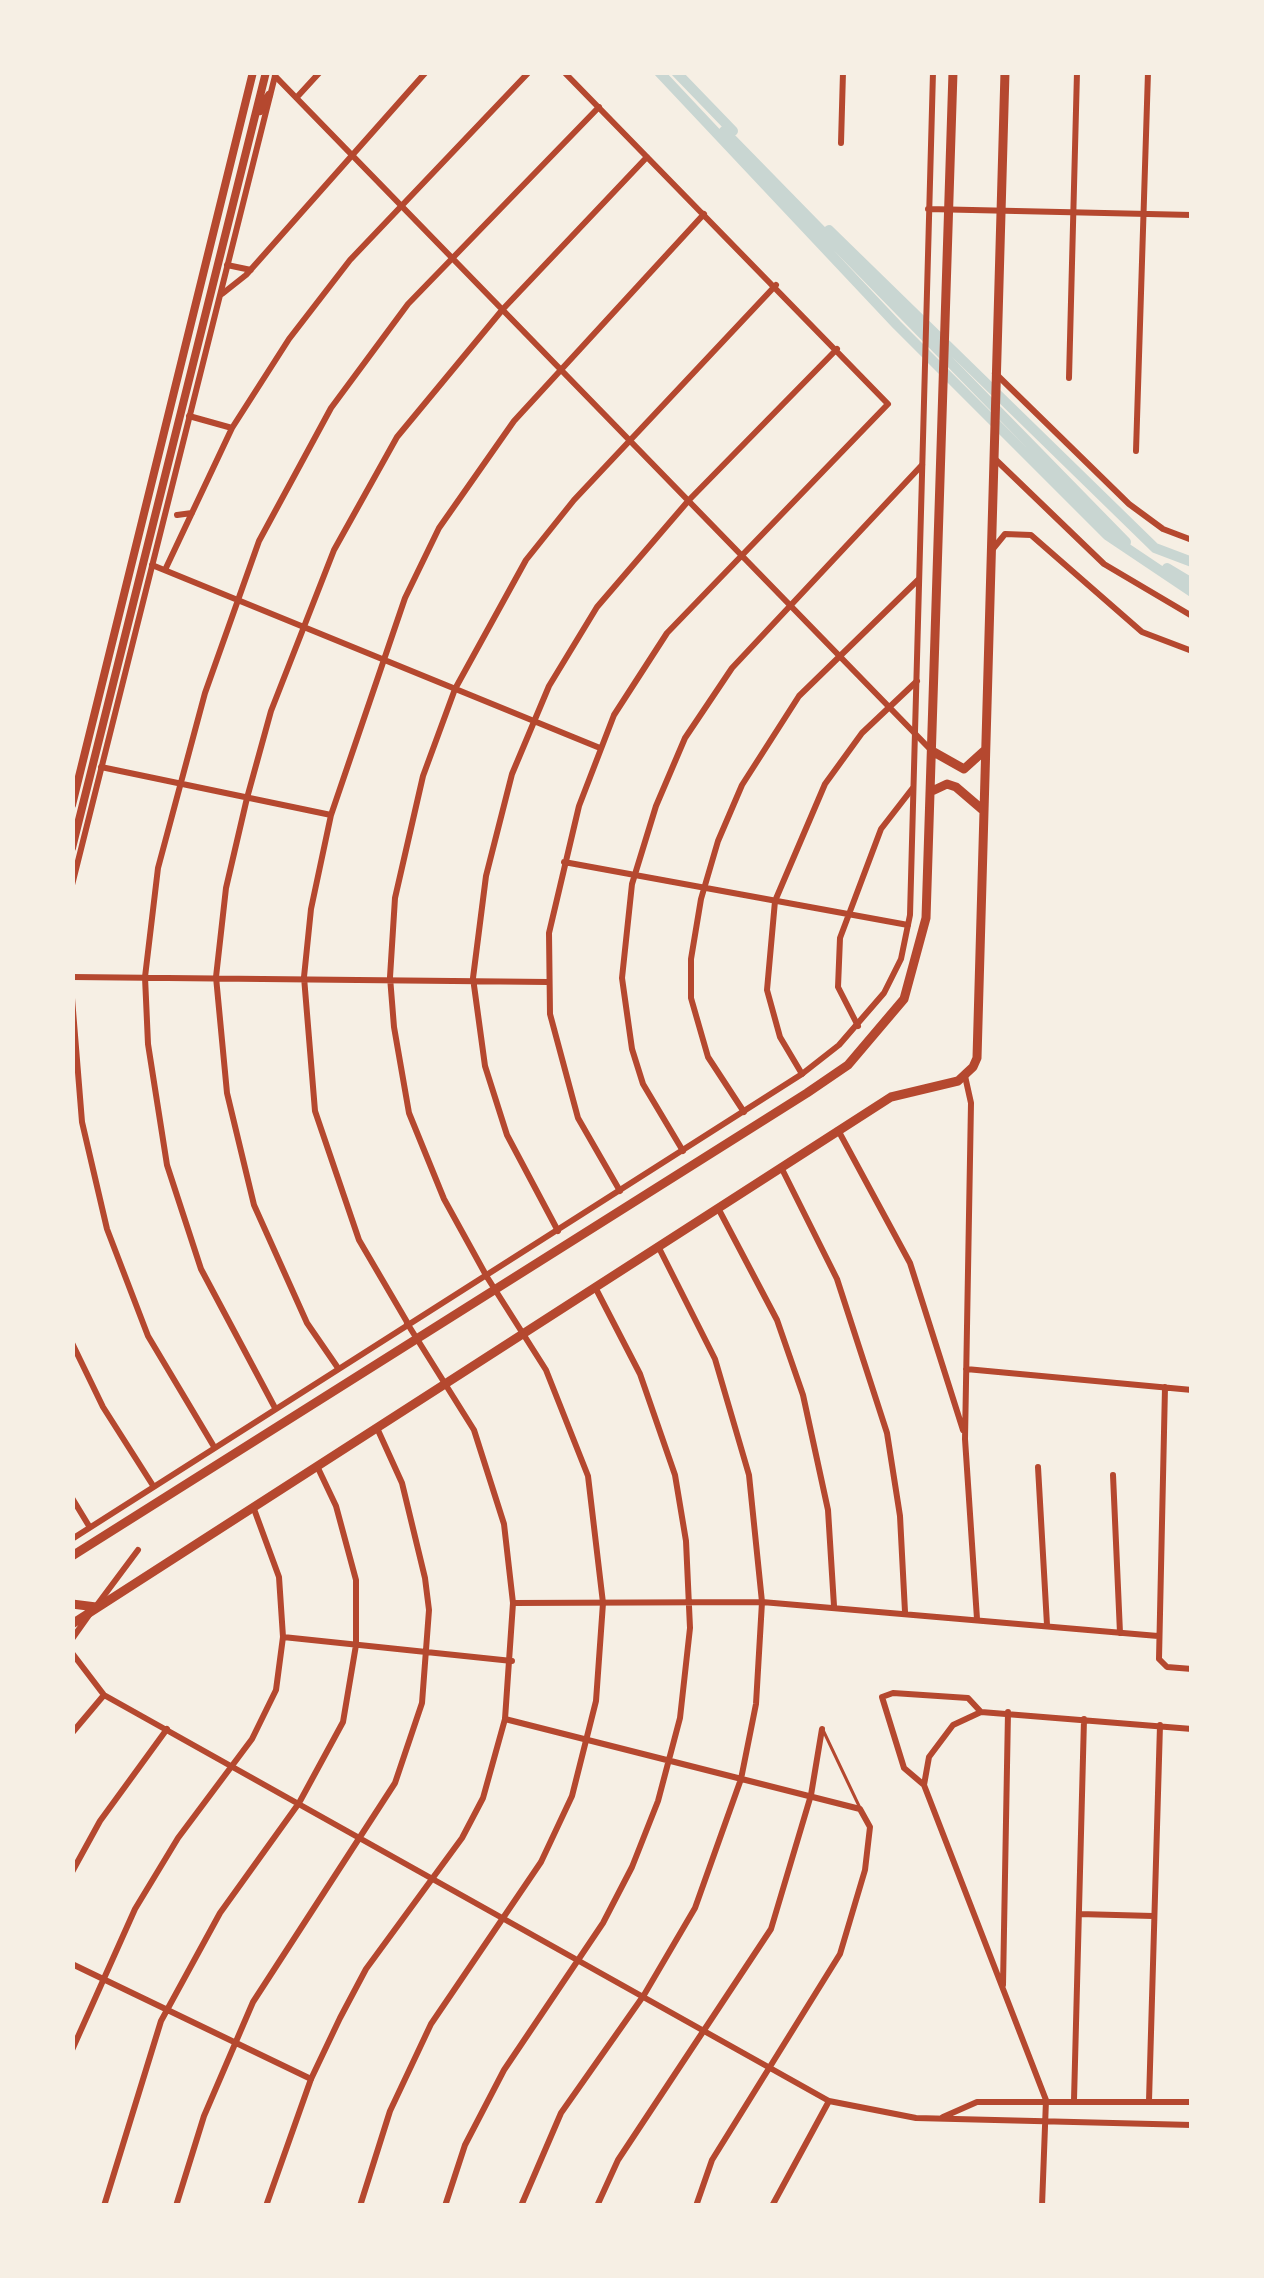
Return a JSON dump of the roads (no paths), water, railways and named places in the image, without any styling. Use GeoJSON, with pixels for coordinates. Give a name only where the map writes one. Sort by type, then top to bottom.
{"type":"FeatureCollection","features":[{"type":"Feature","properties":{"kind":"main road"},"geometry":{"type":"LineString","coordinates":[[72,805],[253,72]]}},
{"type":"Feature","properties":{"kind":"main road"},"geometry":{"type":"LineString","coordinates":[[72,1556],[807,1093],[874,1039],[904,999],[923,937],[953,72]]}},
{"type":"Feature","properties":{"kind":"main road"},"geometry":{"type":"LineString","coordinates":[[72,1624],[838,1130],[891,1097],[965,1076],[977,1058],[1005,72]]}},
{"type":"Feature","properties":{"kind":"main road"},"geometry":{"type":"LineString","coordinates":[[72,848],[252,129],[272,73]]}},
{"type":"Feature","properties":{"kind":"main road"},"geometry":{"type":"LineString","coordinates":[[252,129],[269,95]]}},
{"type":"Feature","properties":{"kind":"main road"},"geometry":{"type":"LineString","coordinates":[[932,751],[964,769],[986,749]]}},
{"type":"Feature","properties":{"kind":"main road"},"geometry":{"type":"LineString","coordinates":[[930,791],[947,784],[956,787],[984,811]]}},
{"type":"Feature","properties":{"kind":"main road"},"geometry":{"type":"LineString","coordinates":[[72,1604],[103,1604]]}},
{"type":"Feature","properties":{"kind":"street"},"geometry":{"type":"LineString","coordinates":[[297,97],[320,72]]}},
{"type":"Feature","properties":{"kind":"street"},"geometry":{"type":"LineString","coordinates":[[218,297],[251,270],[426,72]]}},
{"type":"Feature","properties":{"kind":"street"},"geometry":{"type":"LineString","coordinates":[[165,570],[232,428],[314,307],[529,72]]}},
{"type":"Feature","properties":{"kind":"street"},"geometry":{"type":"LineString","coordinates":[[565,72],[888,404],[667,633],[614,715],[600,748],[564,862],[549,933],[548,982],[566,1083],[578,1118],[620,1191]]}},
{"type":"Feature","properties":{"kind":"street"},"geometry":{"type":"LineString","coordinates":[[841,142],[843,72]]}},
{"type":"Feature","properties":{"kind":"street"},"geometry":{"type":"LineString","coordinates":[[72,1539],[274,1406],[487,1277],[802,1074],[858,1026],[884,994],[909,925],[932,72]]}},
{"type":"Feature","properties":{"kind":"street"},"geometry":{"type":"LineString","coordinates":[[1069,378],[1076,72]]}},
{"type":"Feature","properties":{"kind":"street"},"geometry":{"type":"LineString","coordinates":[[1136,451],[1148,72]]}},
{"type":"Feature","properties":{"kind":"street"},"geometry":{"type":"LineString","coordinates":[[272,73],[932,751]]}},
{"type":"Feature","properties":{"kind":"street"},"geometry":{"type":"LineString","coordinates":[[72,885],[272,73]]}},
{"type":"Feature","properties":{"kind":"street"},"geometry":{"type":"LineString","coordinates":[[274,1406],[228,1326],[182,1216],[154,1097],[145,976],[158,868],[259,542],[331,407],[408,304],[598,107]]}},
{"type":"Feature","properties":{"kind":"street"},"geometry":{"type":"LineString","coordinates":[[338,1368],[307,1323],[254,1205],[227,1093],[216,977],[226,887],[247,798],[271,711],[334,550],[397,437],[503,309],[647,157]]}},
{"type":"Feature","properties":{"kind":"street"},"geometry":{"type":"LineString","coordinates":[[928,209],[1192,215]]}},
{"type":"Feature","properties":{"kind":"street"},"geometry":{"type":"LineString","coordinates":[[266,2206],[311,2078],[367,1969],[435,1877],[483,1798],[505,1719],[512,1661],[513,1603],[504,1524],[486,1460],[447,1383],[359,1240],[315,1112],[304,977],[331,815],[405,598],[450,511],[514,421],[704,214]]}},
{"type":"Feature","properties":{"kind":"street"},"geometry":{"type":"LineString","coordinates":[[227,266],[251,270]]}},
{"type":"Feature","properties":{"kind":"street"},"geometry":{"type":"LineString","coordinates":[[360,2206],[389,2111],[430,2024],[505,1916],[565,1813],[588,1741],[603,1646],[603,1603],[588,1476],[562,1404],[444,1199],[409,1113],[390,977],[395,898],[409,829],[455,689],[526,560],[776,285]]}},
{"type":"Feature","properties":{"kind":"street"},"geometry":{"type":"LineString","coordinates":[[558,1231],[507,1135],[485,1066],[473,978],[485,876],[532,721],[598,607],[689,500],[837,349]]}},
{"type":"Feature","properties":{"kind":"street"},"geometry":{"type":"LineString","coordinates":[[995,378],[1129,504],[1192,540]]}},
{"type":"Feature","properties":{"kind":"street"},"geometry":{"type":"LineString","coordinates":[[188,415],[232,428]]}},
{"type":"Feature","properties":{"kind":"street"},"geometry":{"type":"LineString","coordinates":[[992,457],[1104,565],[1192,616]]}},
{"type":"Feature","properties":{"kind":"street"},"geometry":{"type":"LineString","coordinates":[[683,1150],[644,1084],[625,1014],[623,941],[634,875],[685,738],[732,668],[925,463]]}},
{"type":"Feature","properties":{"kind":"street"},"geometry":{"type":"LineString","coordinates":[[177,515],[194,510]]}},
{"type":"Feature","properties":{"kind":"street"},"geometry":{"type":"LineString","coordinates":[[990,553],[1005,534],[1031,535],[1142,632],[1192,651]]}},
{"type":"Feature","properties":{"kind":"street"},"geometry":{"type":"LineString","coordinates":[[152,565],[600,748]]}},
{"type":"Feature","properties":{"kind":"street"},"geometry":{"type":"LineString","coordinates":[[744,1112],[708,1058],[691,998],[691,959],[704,887],[742,785],[764,745],[839,655],[920,579]]}},
{"type":"Feature","properties":{"kind":"street"},"geometry":{"type":"LineString","coordinates":[[802,1074],[780,1037],[766,990],[776,901],[824,784],[917,681]]}},
{"type":"Feature","properties":{"kind":"street"},"geometry":{"type":"LineString","coordinates":[[101,766],[331,815]]}},
{"type":"Feature","properties":{"kind":"street"},"geometry":{"type":"LineString","coordinates":[[858,1026],[843,1001],[836,966],[847,914],[881,830],[912,789]]}},
{"type":"Feature","properties":{"kind":"street"},"geometry":{"type":"LineString","coordinates":[[564,862],[909,925]]}},
{"type":"Feature","properties":{"kind":"street"},"geometry":{"type":"LineString","coordinates":[[72,977],[548,982]]}},
{"type":"Feature","properties":{"kind":"street"},"geometry":{"type":"LineString","coordinates":[[72,998],[77,1123],[124,1280],[174,1385],[213,1445]]}},
{"type":"Feature","properties":{"kind":"street"},"geometry":{"type":"LineString","coordinates":[[965,1076],[971,1103],[965,1439],[977,1619]]}},
{"type":"Feature","properties":{"kind":"street"},"geometry":{"type":"LineString","coordinates":[[838,1130],[910,1263],[965,1439]]}},
{"type":"Feature","properties":{"kind":"street"},"geometry":{"type":"LineString","coordinates":[[781,1167],[837,1279],[887,1433],[901,1516],[905,1612]]}},
{"type":"Feature","properties":{"kind":"street"},"geometry":{"type":"LineString","coordinates":[[718,1208],[777,1320],[803,1395],[828,1510],[834,1606]]}},
{"type":"Feature","properties":{"kind":"street"},"geometry":{"type":"LineString","coordinates":[[521,2206],[561,2113],[644,1996],[695,1908],[741,1779],[756,1704],[762,1602],[758,1524],[736,1418],[692,1306],[658,1246]]}},
{"type":"Feature","properties":{"kind":"street"},"geometry":{"type":"LineString","coordinates":[[445,2206],[465,2145],[493,2090],[580,1959],[632,1867],[670,1762],[686,1674],[689,1601],[679,1497],[660,1424],[619,1326],[595,1287]]}},
{"type":"Feature","properties":{"kind":"street"},"geometry":{"type":"LineString","coordinates":[[72,1342],[103,1407],[152,1484]]}},
{"type":"Feature","properties":{"kind":"street"},"geometry":{"type":"LineString","coordinates":[[966,1369],[1192,1390]]}},
{"type":"Feature","properties":{"kind":"street"},"geometry":{"type":"LineString","coordinates":[[1165,1387],[1159,1659],[1167,1667],[1192,1669]]}},
{"type":"Feature","properties":{"kind":"street"},"geometry":{"type":"LineString","coordinates":[[176,2206],[234,2041],[270,1970],[362,1838],[395,1783],[410,1746],[428,1651],[429,1610],[419,1539],[377,1428]]}},
{"type":"Feature","properties":{"kind":"street"},"geometry":{"type":"LineString","coordinates":[[104,2206],[136,2090],[168,2008],[237,1885],[299,1803],[343,1722],[356,1645],[356,1580],[336,1507],[317,1466]]}},
{"type":"Feature","properties":{"kind":"street"},"geometry":{"type":"LineString","coordinates":[[1038,1467],[1047,1626]]}},
{"type":"Feature","properties":{"kind":"street"},"geometry":{"type":"LineString","coordinates":[[1112,1475],[1120,1633]]}},
{"type":"Feature","properties":{"kind":"street"},"geometry":{"type":"LineString","coordinates":[[72,1498],[89,1526]]}},
{"type":"Feature","properties":{"kind":"street"},"geometry":{"type":"LineString","coordinates":[[72,2050],[100,1977],[155,1873],[232,1767],[271,1702],[283,1637],[279,1576],[253,1508]]}},
{"type":"Feature","properties":{"kind":"street"},"geometry":{"type":"LineString","coordinates":[[72,1639],[138,1550]]}},
{"type":"Feature","properties":{"kind":"street"},"geometry":{"type":"LineString","coordinates":[[513,1603],[762,1602],[1158,1636]]}},
{"type":"Feature","properties":{"kind":"street"},"geometry":{"type":"LineString","coordinates":[[283,1637],[512,1661]]}},
{"type":"Feature","properties":{"kind":"street"},"geometry":{"type":"LineString","coordinates":[[72,1653],[104,1695],[830,2101],[887,2115],[1192,2125]]}},
{"type":"Feature","properties":{"kind":"street"},"geometry":{"type":"LineString","coordinates":[[72,1733],[104,1695]]}},
{"type":"Feature","properties":{"kind":"street"},"geometry":{"type":"LineString","coordinates":[[925,1785],[904,1768],[882,1697],[968,1699],[980,1712]]}},
{"type":"Feature","properties":{"kind":"street"},"geometry":{"type":"LineString","coordinates":[[1042,2206],[1046,2100],[925,1785],[929,1756],[942,1735],[980,1712],[1192,1729]]}},
{"type":"Feature","properties":{"kind":"street"},"geometry":{"type":"LineString","coordinates":[[1003,1988],[1008,1712]]}},
{"type":"Feature","properties":{"kind":"street"},"geometry":{"type":"LineString","coordinates":[[505,1719],[860,1809],[871,1839],[840,1954],[712,2160],[696,2206]]}},
{"type":"Feature","properties":{"kind":"street"},"geometry":{"type":"LineString","coordinates":[[1074,2101],[1084,1719]]}},
{"type":"Feature","properties":{"kind":"street"},"geometry":{"type":"LineString","coordinates":[[1149,2101],[1160,1725]]}},
{"type":"Feature","properties":{"kind":"street"},"geometry":{"type":"LineString","coordinates":[[597,2206],[618,2160],[771,1929],[811,1796],[822,1729]]}},
{"type":"Feature","properties":{"kind":"street"},"geometry":{"type":"LineString","coordinates":[[72,1872],[100,1821],[166,1730]]}},
{"type":"Feature","properties":{"kind":"street"},"geometry":{"type":"LineString","coordinates":[[1079,1914],[1154,1916]]}},
{"type":"Feature","properties":{"kind":"street"},"geometry":{"type":"LineString","coordinates":[[72,1964],[311,2078]]}},
{"type":"Feature","properties":{"kind":"street"},"geometry":{"type":"LineString","coordinates":[[772,2206],[830,2101]]}},
{"type":"Feature","properties":{"kind":"street"},"geometry":{"type":"LineString","coordinates":[[940,2118],[977,2102],[1192,2102]]}},
{"type":"Feature","properties":{"kind":"lane"},"geometry":{"type":"LineString","coordinates":[[822,1729],[860,1809]]}},
{"type":"Feature","properties":{"kind":"waterway"},"geometry":{"type":"LineString","coordinates":[[659,72],[897,325],[1107,535],[1192,592]]}},
{"type":"Feature","properties":{"kind":"waterway"},"geometry":{"type":"LineString","coordinates":[[676,72],[733,131]]}},
{"type":"Feature","properties":{"kind":"waterway"},"geometry":{"type":"LineString","coordinates":[[724,131],[1126,542]]}},
{"type":"Feature","properties":{"kind":"waterway"},"geometry":{"type":"LineString","coordinates":[[829,230],[1155,548],[1192,562]]}},
{"type":"Feature","properties":{"kind":"waterway"},"geometry":{"type":"LineString","coordinates":[[1167,568],[1192,583]]}}]}
